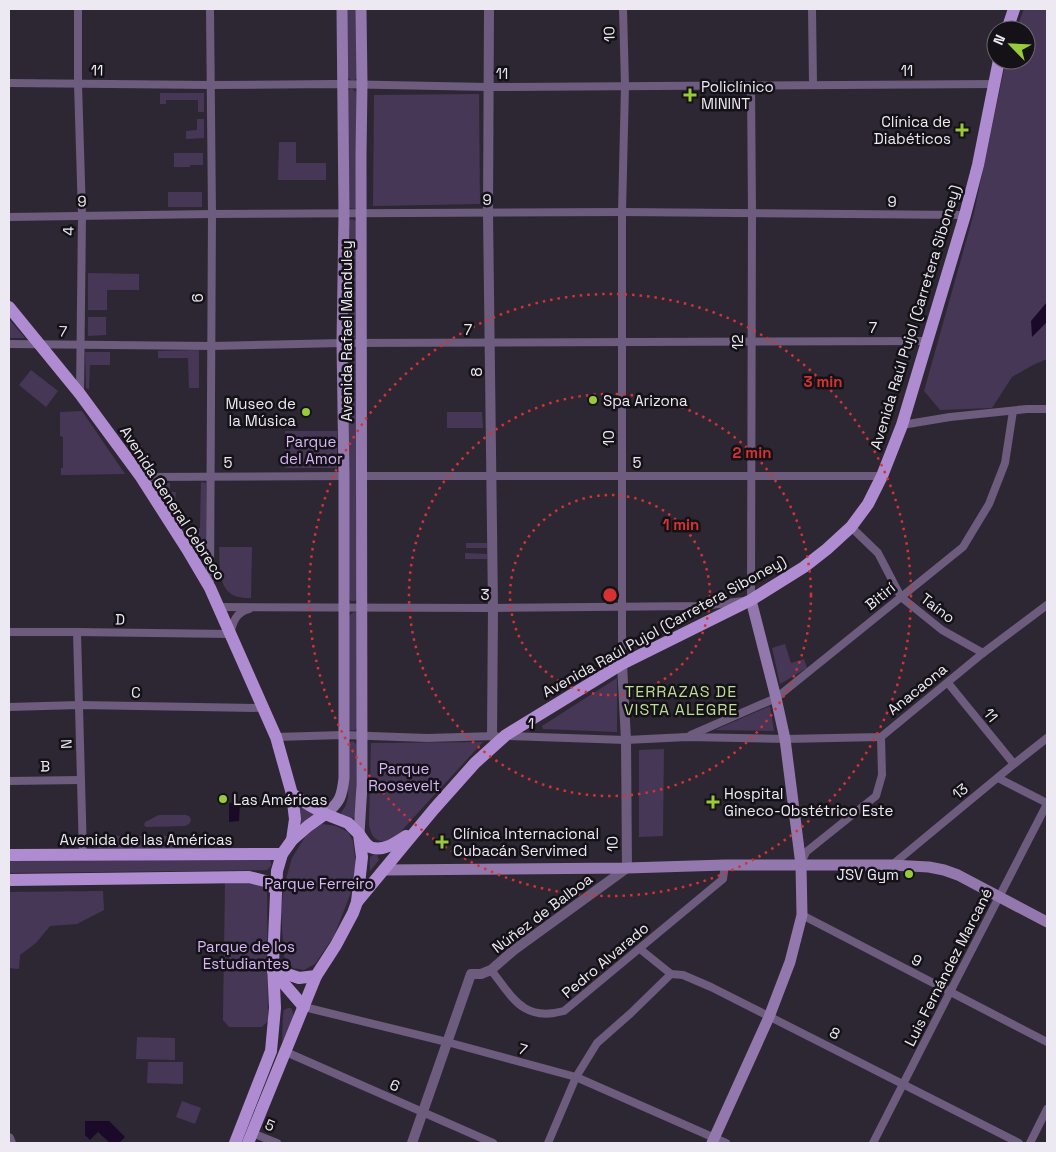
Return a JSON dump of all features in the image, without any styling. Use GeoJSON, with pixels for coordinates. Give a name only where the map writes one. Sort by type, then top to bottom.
{"type":"FeatureCollection","features":[{"type":"Feature","properties":{"kind":"main road","name":"Avenida Rafael Manduley"},"geometry":{"type":"LineString","coordinates":[[325,814],[338,803],[342,793],[344,778],[342,9]]}},
{"type":"Feature","properties":{"kind":"main road","name":"Avenida Rafael Manduley"},"geometry":{"type":"LineString","coordinates":[[359,834],[362,785],[361,9]]}},
{"type":"Feature","properties":{"kind":"main road","name":"Avenida Raúl Pujol (Carretera Siboney)"},"geometry":{"type":"LineString","coordinates":[[357,902],[475,763],[506,736],[622,664],[751,600],[804,567],[827,550],[851,526],[868,504],[882,476],[902,425],[965,215],[978,165],[997,70]]}},
{"type":"Feature","properties":{"kind":"main road","name":"Avenida General Cebreco"},"geometry":{"type":"LineString","coordinates":[[9,308],[80,394],[141,477],[187,548],[210,588],[276,737],[292,794],[295,819],[292,840]]}},
{"type":"Feature","properties":{"kind":"main road"},"geometry":{"type":"LineString","coordinates":[[714,1140],[769,1017],[790,962],[802,915],[801,865],[785,739],[751,600]]}},
{"type":"Feature","properties":{"kind":"main road"},"geometry":{"type":"LineString","coordinates":[[235,1143],[270,1057],[274,1035],[273,967],[277,871],[282,854],[292,840],[325,814],[292,794]]}},
{"type":"Feature","properties":{"kind":"main road","name":"Avenida Raúl Pujol (Carretera Siboney)"},"geometry":{"type":"LineString","coordinates":[[325,814],[348,823],[364,842],[377,848],[395,844],[420,826]]}},
{"type":"Feature","properties":{"kind":"main road"},"geometry":{"type":"LineString","coordinates":[[250,1138],[316,976],[336,945],[357,902],[362,857],[359,834]]}},
{"type":"Feature","properties":{"kind":"main road","name":"Avenida de las Américas"},"geometry":{"type":"LineString","coordinates":[[9,856],[282,854]]}},
{"type":"Feature","properties":{"kind":"main road","name":"10"},"geometry":{"type":"LineString","coordinates":[[383,870],[627,868],[725,865],[891,865],[929,867],[958,875],[1047,922]]}},
{"type":"Feature","properties":{"kind":"main road"},"geometry":{"type":"LineString","coordinates":[[9,880],[250,877],[269,882],[275,890]]}},
{"type":"Feature","properties":{"kind":"main road"},"geometry":{"type":"LineString","coordinates":[[273,967],[299,978],[316,976]]}},
{"type":"Feature","properties":{"kind":"main road"},"geometry":{"type":"LineString","coordinates":[[273,967],[303,1010]]}},
{"type":"Feature","properties":{"kind":"main road"},"geometry":{"type":"LineString","coordinates":[[275,1008],[286,1002],[303,1010]]}},
{"type":"Feature","properties":{"kind":"street","name":"4"},"geometry":{"type":"LineString","coordinates":[[78,9],[82,215],[80,394]]}},
{"type":"Feature","properties":{"kind":"street","name":"6"},"geometry":{"type":"LineString","coordinates":[[210,9],[212,214],[210,588]]}},
{"type":"Feature","properties":{"kind":"street","name":"8"},"geometry":{"type":"LineString","coordinates":[[489,9],[488,213],[491,343],[492,736]]}},
{"type":"Feature","properties":{"kind":"street","name":"10"},"geometry":{"type":"LineString","coordinates":[[623,9],[625,86],[622,212],[622,664],[626,740],[627,868]]}},
{"type":"Feature","properties":{"kind":"street"},"geometry":{"type":"LineString","coordinates":[[812,9],[813,84]]}},
{"type":"Feature","properties":{"kind":"street","name":"11"},"geometry":{"type":"LineString","coordinates":[[9,83],[362,84],[489,87],[995,84]]}},
{"type":"Feature","properties":{"kind":"street","name":"12"},"geometry":{"type":"LineString","coordinates":[[751,85],[751,600]]}},
{"type":"Feature","properties":{"kind":"street","name":"9"},"geometry":{"type":"LineString","coordinates":[[9,217],[622,212],[965,215]]}},
{"type":"Feature","properties":{"kind":"street","name":"7"},"geometry":{"type":"LineString","coordinates":[[9,344],[211,346],[342,343],[927,341]]}},
{"type":"Feature","properties":{"kind":"street"},"geometry":{"type":"LineString","coordinates":[[902,425],[950,417],[1047,408]]}},
{"type":"Feature","properties":{"kind":"street","name":"Bitirí"},"geometry":{"type":"LineString","coordinates":[[686,736],[776,698],[963,546],[989,504],[1005,463],[1013,410]]}},
{"type":"Feature","properties":{"kind":"street","name":"5"},"geometry":{"type":"LineString","coordinates":[[141,477],[344,476]]}},
{"type":"Feature","properties":{"kind":"street","name":"5"},"geometry":{"type":"LineString","coordinates":[[362,476],[882,476]]}},
{"type":"Feature","properties":{"kind":"street","name":"Taíno"},"geometry":{"type":"LineString","coordinates":[[851,526],[878,554],[901,597],[942,630],[983,653]]}},
{"type":"Feature","properties":{"kind":"street","name":"3"},"geometry":{"type":"LineString","coordinates":[[219,607],[493,608],[703,606],[751,600]]}},
{"type":"Feature","properties":{"kind":"street"},"geometry":{"type":"LineString","coordinates":[[230,634],[232,623],[237,615],[244,610],[254,607]]}},
{"type":"Feature","properties":{"kind":"street"},"geometry":{"type":"LineString","coordinates":[[1044,608],[1047,617]]}},
{"type":"Feature","properties":{"kind":"street","name":"Anacaona"},"geometry":{"type":"LineString","coordinates":[[881,737],[983,653],[1044,608]]}},
{"type":"Feature","properties":{"kind":"street","name":"D"},"geometry":{"type":"LineString","coordinates":[[9,632],[230,634]]}},
{"type":"Feature","properties":{"kind":"street","name":"N"},"geometry":{"type":"LineString","coordinates":[[77,632],[83,855]]}},
{"type":"Feature","properties":{"kind":"street","name":"11"},"geometry":{"type":"LineString","coordinates":[[948,683],[1014,764]]}},
{"type":"Feature","properties":{"kind":"street","name":"C"},"geometry":{"type":"LineString","coordinates":[[9,707],[79,705],[262,708]]}},
{"type":"Feature","properties":{"kind":"street","name":"1"},"geometry":{"type":"LineString","coordinates":[[276,737],[343,735],[427,738],[506,736],[626,740],[686,736],[785,739]]}},
{"type":"Feature","properties":{"kind":"street"},"geometry":{"type":"LineString","coordinates":[[785,739],[881,737],[882,775],[876,796],[806,852],[801,865]]}},
{"type":"Feature","properties":{"kind":"street","name":"13"},"geometry":{"type":"LineString","coordinates":[[891,865],[1047,738]]}},
{"type":"Feature","properties":{"kind":"street"},"geometry":{"type":"LineString","coordinates":[[998,778],[1047,804]]}},
{"type":"Feature","properties":{"kind":"street","name":"B"},"geometry":{"type":"LineString","coordinates":[[9,781],[81,780]]}},
{"type":"Feature","properties":{"kind":"street","name":"Luis Fernández Marcané"},"geometry":{"type":"LineString","coordinates":[[873,1143],[1047,804]]}},
{"type":"Feature","properties":{"kind":"street","name":"Pedro Alvarado"},"geometry":{"type":"LineString","coordinates":[[491,970],[517,1002],[526,1010],[538,1014],[553,1014],[564,1011],[723,879],[725,865]]}},
{"type":"Feature","properties":{"kind":"street","name":"Núñez de Balboa"},"geometry":{"type":"LineString","coordinates":[[447,1042],[471,974],[481,974],[491,970],[514,950],[627,868]]}},
{"type":"Feature","properties":{"kind":"street","name":"9"},"geometry":{"type":"LineString","coordinates":[[802,915],[1047,1042]]}},
{"type":"Feature","properties":{"kind":"street","name":"8"},"geometry":{"type":"LineString","coordinates":[[640,949],[671,974],[683,975],[1019,1143]]}},
{"type":"Feature","properties":{"kind":"street"},"geometry":{"type":"LineString","coordinates":[[548,1143],[576,1077],[597,1043],[631,1014],[671,974]]}},
{"type":"Feature","properties":{"kind":"street","name":"7"},"geometry":{"type":"LineString","coordinates":[[303,1010],[447,1042],[576,1077],[714,1140],[726,1143]]}},
{"type":"Feature","properties":{"kind":"street"},"geometry":{"type":"LineString","coordinates":[[412,1143],[447,1042]]}},
{"type":"Feature","properties":{"kind":"street","name":"6"},"geometry":{"type":"LineString","coordinates":[[286,1052],[493,1143]]}},
{"type":"Feature","properties":{"kind":"street"},"geometry":{"type":"LineString","coordinates":[[1030,1143],[1047,1109]]}},
{"type":"Feature","properties":{"kind":"street"},"geometry":{"type":"LineString","coordinates":[[9,1138],[11,1143]]}},
{"type":"Feature","properties":{"kind":"street","name":"5"},"geometry":{"type":"LineString","coordinates":[[250,1138],[277,1143]]}},
{"type":"Feature","properties":{"kind":"green space"},"geometry":{"type":"Polygon","coordinates":[[[346,9],[356,9],[357,78],[353,81],[348,77],[346,9]]]}},
{"type":"Feature","properties":{"kind":"green space"},"geometry":{"type":"Polygon","coordinates":[[[1024,9],[1047,9],[1047,359],[1012,377],[992,408],[940,410],[924,391],[974,213],[1004,70],[1036,70],[1036,20],[1020,20],[1024,9]]]}},
{"type":"Feature","properties":{"kind":"green space"},"geometry":{"type":"Polygon","coordinates":[[[351,88],[356,92],[357,205],[354,209],[349,208],[347,91],[351,88]]]}},
{"type":"Feature","properties":{"kind":"green space"},"geometry":{"type":"Polygon","coordinates":[[[160,93],[204,93],[204,112],[198,112],[198,100],[166,100],[166,104],[160,104],[160,93]]]}},
{"type":"Feature","properties":{"kind":"green space"},"geometry":{"type":"Polygon","coordinates":[[[479,94],[480,204],[373,206],[374,95],[479,94]]]}},
{"type":"Feature","properties":{"kind":"green space"},"geometry":{"type":"Polygon","coordinates":[[[197,119],[204,119],[204,138],[186,139],[186,131],[197,130],[197,119]]]}},
{"type":"Feature","properties":{"kind":"green space"},"geometry":{"type":"Polygon","coordinates":[[[279,142],[296,142],[296,163],[326,163],[326,180],[278,180],[279,142]]]}},
{"type":"Feature","properties":{"kind":"green space"},"geometry":{"type":"Polygon","coordinates":[[[174,153],[203,153],[203,165],[174,167],[174,153]]]}},
{"type":"Feature","properties":{"kind":"green space"},"geometry":{"type":"Polygon","coordinates":[[[168,192],[202,192],[202,207],[168,207],[168,192]]]}},
{"type":"Feature","properties":{"kind":"green space"},"geometry":{"type":"Polygon","coordinates":[[[349,220],[356,221],[357,335],[356,338],[351,339],[347,335],[349,220]]]}},
{"type":"Feature","properties":{"kind":"green space"},"geometry":{"type":"Polygon","coordinates":[[[88,273],[139,274],[139,290],[107,290],[107,310],[88,310],[88,273]]]}},
{"type":"Feature","properties":{"kind":"green space"},"geometry":{"type":"Polygon","coordinates":[[[88,317],[106,317],[106,335],[88,336],[88,317]]]}},
{"type":"Feature","properties":{"kind":"green space"},"geometry":{"type":"Polygon","coordinates":[[[9,319],[25,338],[9,338],[9,319]]]}},
{"type":"Feature","properties":{"kind":"green space"},"geometry":{"type":"Polygon","coordinates":[[[351,349],[357,351],[357,600],[354,601],[351,601],[348,597],[348,353],[351,349]]]}},
{"type":"Feature","properties":{"kind":"green space"},"geometry":{"type":"Polygon","coordinates":[[[199,350],[199,388],[189,388],[188,358],[158,358],[158,351],[199,350]]]}},
{"type":"Feature","properties":{"kind":"green space"},"geometry":{"type":"Polygon","coordinates":[[[85,352],[110,352],[110,365],[90,365],[89,389],[86,388],[85,352]]]}},
{"type":"Feature","properties":{"kind":"green space"},"geometry":{"type":"Polygon","coordinates":[[[31,370],[58,391],[46,407],[19,385],[31,370]]]}},
{"type":"Feature","properties":{"kind":"green space"},"geometry":{"type":"Polygon","coordinates":[[[82,411],[125,474],[61,475],[61,468],[63,468],[63,437],[60,436],[60,412],[82,411]]]}},
{"type":"Feature","properties":{"kind":"green space"},"geometry":{"type":"Polygon","coordinates":[[[447,412],[482,412],[483,428],[447,428],[447,412]]]}},
{"type":"Feature","properties":{"kind":"green space","name":"Parque del Amor"},"geometry":{"type":"Polygon","coordinates":[[[285,431],[337,431],[337,468],[285,468],[285,431]]]}},
{"type":"Feature","properties":{"kind":"green space"},"geometry":{"type":"Polygon","coordinates":[[[131,446],[142,446],[143,467],[131,446]]]}},
{"type":"Feature","properties":{"kind":"green space"},"geometry":{"type":"Polygon","coordinates":[[[155,482],[170,483],[170,492],[176,492],[174,511],[155,482]]]}},
{"type":"Feature","properties":{"kind":"green space"},"geometry":{"type":"Polygon","coordinates":[[[201,482],[206,483],[207,560],[190,529],[200,528],[201,482]]]}},
{"type":"Feature","properties":{"kind":"green space"},"geometry":{"type":"Polygon","coordinates":[[[466,543],[487,543],[487,548],[466,548],[466,543]]]}},
{"type":"Feature","properties":{"kind":"green space"},"geometry":{"type":"Polygon","coordinates":[[[219,547],[252,547],[251,598],[232,594],[223,584],[219,547]]]}},
{"type":"Feature","properties":{"kind":"green space"},"geometry":{"type":"Polygon","coordinates":[[[465,553],[487,554],[487,559],[465,559],[465,553]]]}},
{"type":"Feature","properties":{"kind":"green space"},"geometry":{"type":"Polygon","coordinates":[[[354,612],[357,613],[357,728],[353,731],[349,730],[349,616],[354,612]]]}},
{"type":"Feature","properties":{"kind":"green space"},"geometry":{"type":"Polygon","coordinates":[[[785,644],[791,663],[804,659],[807,668],[780,684],[772,648],[785,644]]]}},
{"type":"Feature","properties":{"kind":"green space"},"geometry":{"type":"Polygon","coordinates":[[[617,678],[617,732],[543,729],[542,726],[617,678]]]}},
{"type":"Feature","properties":{"kind":"green space"},"geometry":{"type":"Polygon","coordinates":[[[770,706],[774,731],[715,730],[770,706]]]}},
{"type":"Feature","properties":{"kind":"green space"},"geometry":{"type":"Polygon","coordinates":[[[353,741],[356,744],[356,814],[353,818],[341,813],[348,797],[348,746],[353,741]]]}},
{"type":"Feature","properties":{"kind":"green space","name":"Parque Roosevelt"},"geometry":{"type":"Polygon","coordinates":[[[483,742],[393,840],[386,843],[374,837],[369,825],[371,743],[483,742]]]}},
{"type":"Feature","properties":{"kind":"green space"},"geometry":{"type":"Polygon","coordinates":[[[664,749],[663,836],[639,837],[639,750],[664,749]]]}},
{"type":"Feature","properties":{"kind":"green space"},"geometry":{"type":"Polygon","coordinates":[[[299,805],[314,815],[298,828],[299,805]]]}},
{"type":"Feature","properties":{"kind":"green space"},"geometry":{"type":"Polygon","coordinates":[[[159,815],[185,815],[189,816],[191,820],[185,826],[146,827],[144,825],[145,822],[159,815]]]}},
{"type":"Feature","properties":{"kind":"green space","name":"Parque Ferreiro"},"geometry":{"type":"Polygon","coordinates":[[[322,824],[336,826],[348,832],[353,841],[356,865],[352,890],[334,936],[315,964],[304,970],[293,968],[284,957],[281,911],[284,886],[292,858],[308,832],[322,824]]]}},
{"type":"Feature","properties":{"kind":"green space"},"geometry":{"type":"Polygon","coordinates":[[[94,836],[188,836],[192,839],[193,843],[189,848],[95,848],[89,842],[94,836]]]}},
{"type":"Feature","properties":{"kind":"green space"},"geometry":{"type":"Polygon","coordinates":[[[375,854],[379,860],[370,871],[370,857],[375,854]]]}},
{"type":"Feature","properties":{"kind":"green space"},"geometry":{"type":"Polygon","coordinates":[[[269,859],[271,866],[267,870],[9,873],[9,861],[269,859]]]}},
{"type":"Feature","properties":{"kind":"green space","name":"Parque de los Estudiantes"},"geometry":{"type":"Polygon","coordinates":[[[225,881],[259,882],[267,889],[268,1021],[262,1027],[229,1027],[223,1020],[225,881]]]}},
{"type":"Feature","properties":{"kind":"green space"},"geometry":{"type":"Polygon","coordinates":[[[103,891],[104,910],[77,924],[50,926],[36,943],[20,955],[19,969],[9,968],[9,892],[103,891]]]}},
{"type":"Feature","properties":{"kind":"green space"},"geometry":{"type":"Polygon","coordinates":[[[291,1008],[293,1012],[293,1021],[282,1042],[283,1015],[284,1010],[291,1008]]]}},
{"type":"Feature","properties":{"kind":"green space"},"geometry":{"type":"Polygon","coordinates":[[[137,1037],[175,1038],[175,1060],[136,1059],[137,1037]]]}},
{"type":"Feature","properties":{"kind":"green space"},"geometry":{"type":"Polygon","coordinates":[[[148,1062],[183,1062],[183,1084],[147,1083],[148,1062]]]}},
{"type":"Feature","properties":{"kind":"green space"},"geometry":{"type":"Polygon","coordinates":[[[182,1101],[201,1108],[195,1124],[176,1117],[182,1101]]]}},
{"type":"Feature","properties":{"kind":"shaded area"},"geometry":{"type":"Polygon","coordinates":[[[1047,302],[1047,322],[1032,337],[1031,321],[1047,302]]]}},
{"type":"Feature","properties":{"kind":"shaded area"},"geometry":{"type":"Polygon","coordinates":[[[240,802],[239,821],[229,822],[229,803],[240,802]]]}},
{"type":"Feature","properties":{"kind":"shaded area"},"geometry":{"type":"Polygon","coordinates":[[[85,1121],[109,1121],[125,1137],[119,1143],[110,1143],[98,1132],[90,1140],[85,1135],[85,1121]]]}},
{"type":"Feature","properties":{"kind":"place","name":"Policlínico MININT"},"geometry":{"type":"Point","coordinates":[690,95]}},
{"type":"Feature","properties":{"kind":"place","name":"Clínica de Diabéticos"},"geometry":{"type":"Point","coordinates":[962,130]}},
{"type":"Feature","properties":{"kind":"place","name":"Spa Arizona"},"geometry":{"type":"Point","coordinates":[593,400]}},
{"type":"Feature","properties":{"kind":"place","name":"Museo de la Música"},"geometry":{"type":"Point","coordinates":[306,412]}},
{"type":"Feature","properties":{"kind":"place","name":"Las Américas"},"geometry":{"type":"Point","coordinates":[223,799]}},
{"type":"Feature","properties":{"kind":"place","name":"Hospital Gineco-Obstétrico Este"},"geometry":{"type":"Point","coordinates":[713,802]}},
{"type":"Feature","properties":{"kind":"place","name":"Clínica Internacional Cubacán Servimed"},"geometry":{"type":"Point","coordinates":[442,842]}},
{"type":"Feature","properties":{"kind":"place","name":"JSV Gym"},"geometry":{"type":"Point","coordinates":[909,874]}},
{"type":"Feature","properties":{"kind":"district","name":"TERRAZAS DE VISTA ALEGRE"},"geometry":{"type":"Point","coordinates":[681,700]}}]}
